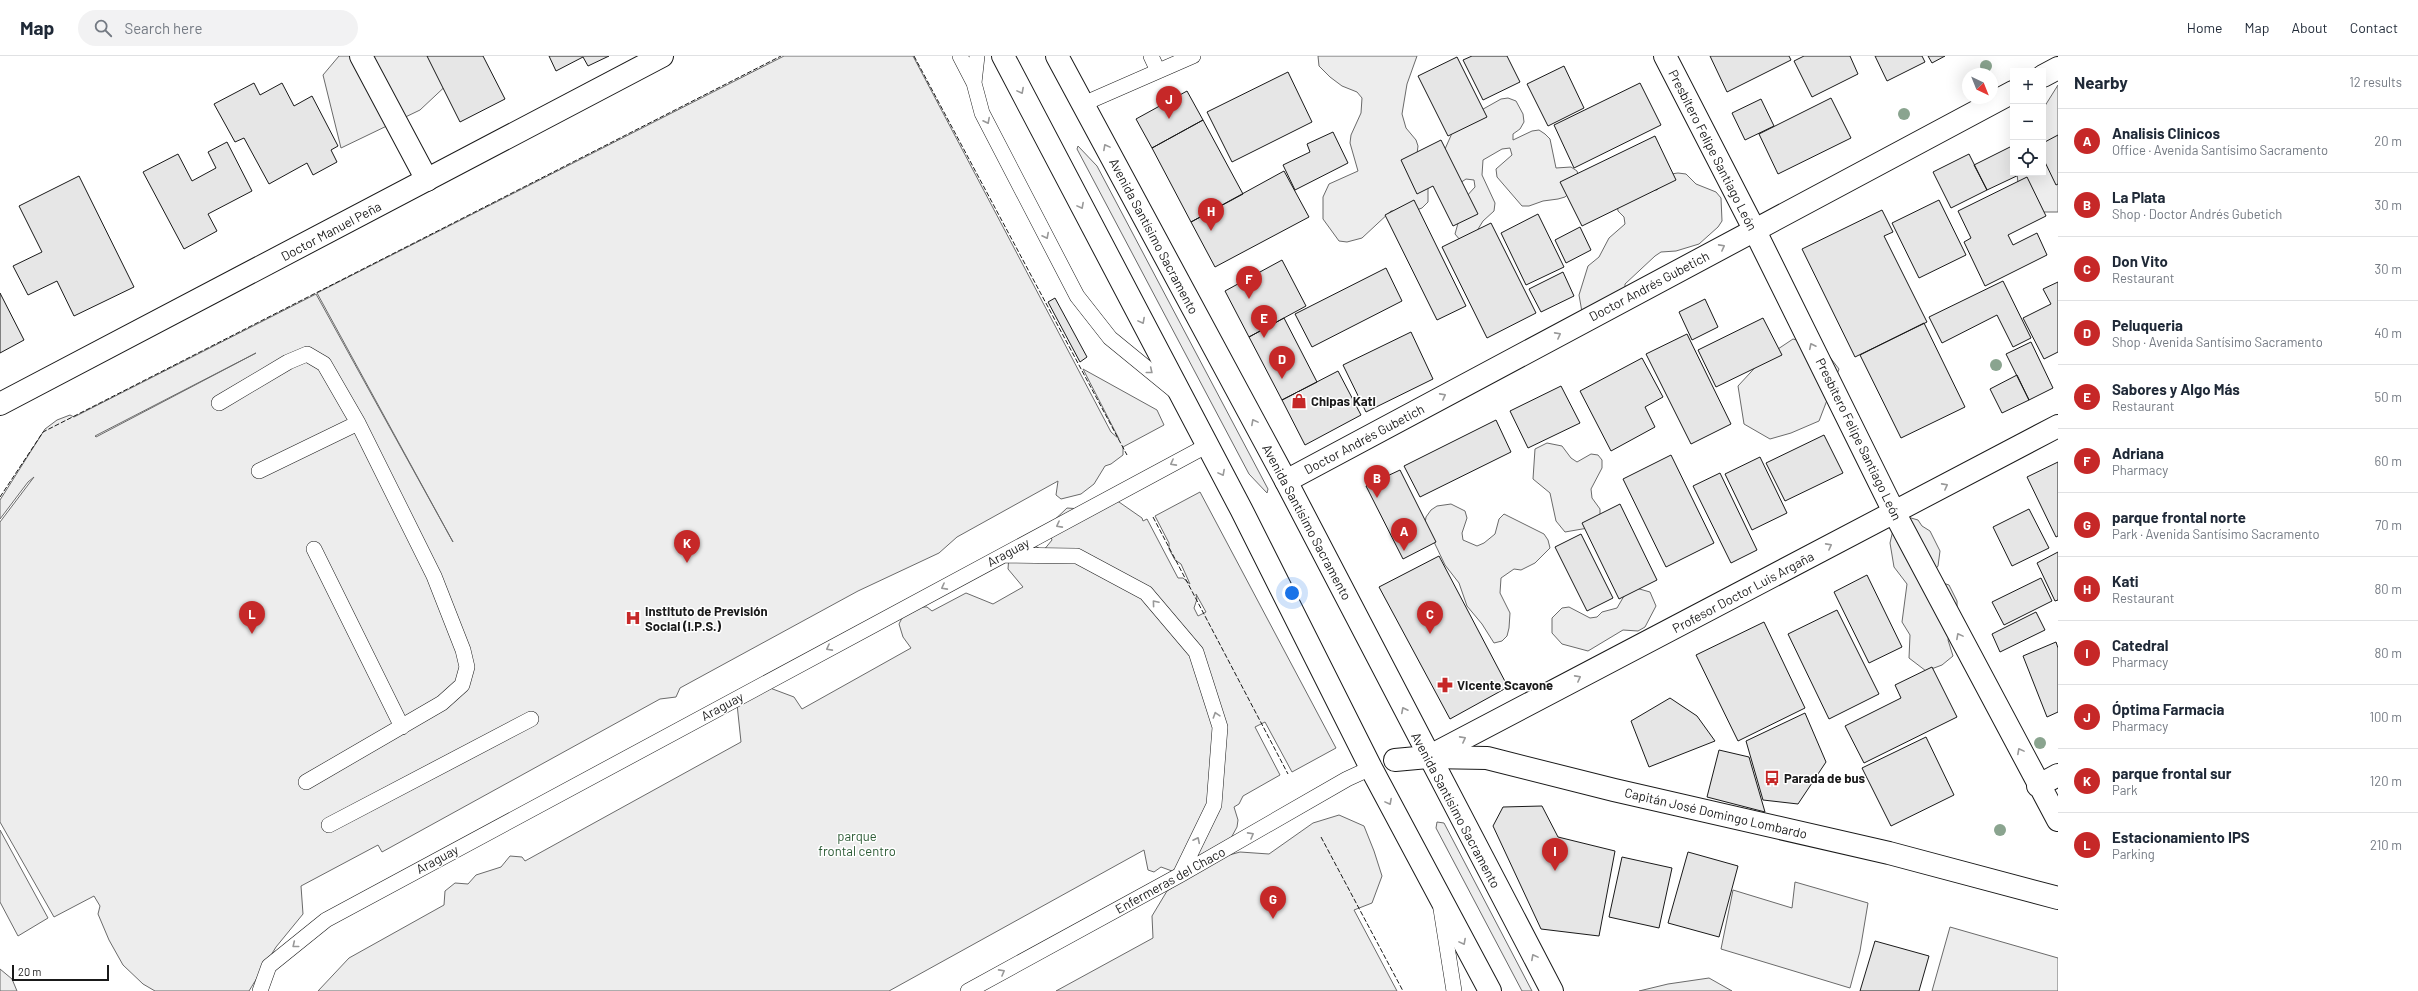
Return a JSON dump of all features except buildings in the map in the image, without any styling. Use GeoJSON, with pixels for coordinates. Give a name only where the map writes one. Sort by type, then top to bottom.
{"type":"FeatureCollection","features":[{"type":"Feature","properties":{"kind":"street"},"geometry":{"type":"LineString","coordinates":[[361,56],[427,180]]}},
{"type":"Feature","properties":{"kind":"street","name":"Doctor Manuel Peña"},"geometry":{"type":"LineString","coordinates":[[0,404],[662,56]]}},
{"type":"Feature","properties":{"kind":"street"},"geometry":{"type":"LineString","coordinates":[[1003,56],[1208,445],[1371,768],[1490,991]]}},
{"type":"Feature","properties":{"kind":"street","name":"Avenida Santísimo Sacramento"},"geometry":{"type":"LineString","coordinates":[[1057,56],[1286,481],[1428,757],[1552,991]]}},
{"type":"Feature","properties":{"kind":"street","name":"Presbítero Felipe Santiago León"},"geometry":{"type":"LineString","coordinates":[[1665,56],[1754,230],[1894,512],[2038,786],[2058,820]]}},
{"type":"Feature","properties":{"kind":"street"},"geometry":{"type":"LineString","coordinates":[[2046,74],[2058,68]]}},
{"type":"Feature","properties":{"kind":"street","name":"Doctor Andrés Gubetich"},"geometry":{"type":"LineString","coordinates":[[1286,481],[2010,94]]}},
{"type":"Feature","properties":{"kind":"street","name":"Profesor Doctor Luis Argaña"},"geometry":{"type":"LineString","coordinates":[[1428,757],[2058,426]]}},
{"type":"Feature","properties":{"kind":"street","name":"Capitán José Domingo Lombardo"},"geometry":{"type":"LineString","coordinates":[[1371,768],[1395,760],[1428,757],[1487,758],[1614,790],[1889,853],[2058,898]]}},
{"type":"Feature","properties":{"kind":"street"},"geometry":{"type":"LineString","coordinates":[[2038,786],[2058,775]]}},
{"type":"Feature","properties":{"kind":"lane"},"geometry":{"type":"LineString","coordinates":[[960,56],[974,83],[982,112],[1077,296],[1110,338],[1183,398]]}},
{"type":"Feature","properties":{"kind":"lane"},"geometry":{"type":"LineString","coordinates":[[974,83],[977,56]]}},
{"type":"Feature","properties":{"kind":"lane"},"geometry":{"type":"LineString","coordinates":[[1151,56],[1158,71]]}},
{"type":"Feature","properties":{"kind":"lane"},"geometry":{"type":"LineString","coordinates":[[1083,104],[1193,56]]}},
{"type":"Feature","properties":{"kind":"lane"},"geometry":{"type":"LineString","coordinates":[[219,403],[288,362],[307,354],[324,364],[358,423],[434,576],[463,650],[467,667],[462,685],[442,703],[306,782]]}},
{"type":"Feature","properties":{"kind":"lane"},"geometry":{"type":"LineString","coordinates":[[259,471],[358,423]]}},
{"type":"Feature","properties":{"kind":"lane","name":"Araguay"},"geometry":{"type":"LineString","coordinates":[[260,991],[269,966],[326,920],[1208,445]]}},
{"type":"Feature","properties":{"kind":"lane"},"geometry":{"type":"LineString","coordinates":[[314,549],[402,727]]}},
{"type":"Feature","properties":{"kind":"lane"},"geometry":{"type":"LineString","coordinates":[[1003,555],[1077,556],[1146,593],[1196,652],[1220,727],[1216,789],[1214,805],[1180,875]]}},
{"type":"Feature","properties":{"kind":"lane"},"geometry":{"type":"LineString","coordinates":[[329,825],[531,719]]}},
{"type":"Feature","properties":{"kind":"lane","name":"Enfermeras del Chaco"},"geometry":{"type":"LineString","coordinates":[[968,991],[1180,875],[1347,779],[1371,768]]}},
{"type":"Feature","properties":{"kind":"lane"},"geometry":{"type":"LineString","coordinates":[[1439,896],[1454,991]]}},
{"type":"Feature","properties":{"kind":"shaded area"},"geometry":{"type":"Polygon","coordinates":[[[339,56],[472,56],[468,65],[420,110],[341,148],[323,75],[339,56]]]}},
{"type":"Feature","properties":{"kind":"shaded area"},"geometry":{"type":"Polygon","coordinates":[[[784,56],[913,56],[1111,432],[1119,439],[1083,369],[1157,410],[1164,425],[1123,447],[1123,455],[1111,464],[1105,466],[1094,484],[1081,494],[1061,499],[1056,495],[1058,481],[957,537],[939,553],[858,591],[680,688],[676,697],[660,699],[382,852],[378,845],[301,886],[303,914],[276,947],[249,991],[155,991],[143,984],[123,965],[109,940],[98,914],[100,906],[94,896],[54,917],[0,822],[0,522],[34,477],[28,482],[0,519],[0,500],[45,429],[57,420],[70,415],[74,417],[316,294],[453,542],[317,293],[784,56]],[[256,353],[95,436],[96,437],[256,353]]]}},
{"type":"Feature","properties":{"kind":"shaded area"},"geometry":{"type":"Polygon","coordinates":[[[1318,56],[1417,56],[1407,84],[1402,114],[1406,128],[1416,140],[1418,146],[1417,154],[1428,187],[1428,202],[1422,208],[1414,211],[1391,211],[1362,238],[1347,242],[1339,241],[1323,219],[1323,197],[1329,184],[1358,171],[1350,143],[1351,135],[1361,113],[1362,98],[1357,92],[1342,86],[1330,77],[1319,66],[1318,56]]]}},
{"type":"Feature","properties":{"kind":"shaded area"},"geometry":{"type":"Polygon","coordinates":[[[2058,85],[2058,212],[2043,212],[2019,194],[2017,176],[2046,176],[2046,104],[2058,85]]]}},
{"type":"Feature","properties":{"kind":"shaded area"},"geometry":{"type":"Polygon","coordinates":[[[1508,98],[1516,101],[1523,114],[1524,122],[1520,129],[1513,134],[1513,140],[1532,131],[1539,130],[1545,134],[1550,139],[1556,168],[1571,167],[1577,171],[1579,178],[1577,186],[1565,197],[1543,201],[1529,206],[1522,206],[1497,177],[1496,169],[1512,155],[1510,148],[1502,149],[1483,160],[1482,175],[1495,203],[1494,211],[1483,221],[1475,234],[1460,240],[1455,234],[1465,198],[1475,187],[1474,180],[1466,179],[1460,183],[1441,158],[1453,131],[1469,117],[1501,99],[1508,98]]]}},
{"type":"Feature","properties":{"kind":"shaded area"},"geometry":{"type":"Polygon","coordinates":[[[1078,146],[1097,166],[1268,489],[1267,493],[1249,474],[1077,149],[1078,146]]]}},
{"type":"Feature","properties":{"kind":"shaded area"},"geometry":{"type":"Polygon","coordinates":[[[1671,174],[1686,174],[1696,184],[1716,192],[1721,198],[1722,221],[1718,227],[1699,244],[1676,251],[1661,252],[1655,256],[1625,284],[1625,299],[1582,312],[1579,295],[1588,266],[1599,257],[1609,238],[1625,224],[1624,217],[1618,211],[1617,204],[1641,189],[1657,190],[1671,174]]]}},
{"type":"Feature","properties":{"kind":"shaded area"},"geometry":{"type":"Polygon","coordinates":[[[1793,339],[1822,347],[1839,369],[1819,421],[1791,433],[1770,439],[1744,424],[1738,386],[1763,359],[1793,339]]]}},
{"type":"Feature","properties":{"kind":"shaded area"},"geometry":{"type":"Polygon","coordinates":[[[1547,443],[1562,446],[1571,458],[1577,462],[1591,454],[1598,455],[1602,460],[1602,468],[1591,489],[1592,498],[1600,509],[1600,517],[1588,528],[1565,532],[1556,521],[1550,493],[1533,479],[1535,449],[1547,443]]]}},
{"type":"Feature","properties":{"kind":"shaded area","name":"parque frontal centro"},"geometry":{"type":"Polygon","coordinates":[[[1200,492],[1336,748],[1292,772],[1265,722],[1255,727],[1280,775],[1243,796],[1239,804],[1234,807],[1238,820],[1237,827],[1231,838],[1172,871],[1161,867],[1154,872],[1148,870],[1144,850],[889,991],[318,991],[349,958],[444,905],[445,891],[455,883],[468,884],[476,875],[501,867],[510,856],[522,857],[525,861],[741,742],[737,704],[770,688],[794,697],[802,709],[911,648],[903,637],[899,624],[902,618],[920,607],[927,607],[932,611],[966,593],[993,604],[1023,587],[1008,569],[1009,555],[1031,543],[1043,551],[1052,540],[1047,527],[1067,508],[1081,509],[1106,497],[1119,502],[1142,518],[1143,521],[1147,519],[1178,578],[1183,578],[1190,584],[1181,564],[1175,560],[1169,549],[1169,543],[1155,516],[1200,492]],[[1196,594],[1197,599],[1194,608],[1198,616],[1206,612],[1196,594]]]}},
{"type":"Feature","properties":{"kind":"shaded area"},"geometry":{"type":"Polygon","coordinates":[[[1451,504],[1465,511],[1467,518],[1462,533],[1463,540],[1477,546],[1484,543],[1495,534],[1499,519],[1504,514],[1544,534],[1548,540],[1550,548],[1535,563],[1521,570],[1514,569],[1501,578],[1500,593],[1510,613],[1507,636],[1502,641],[1494,643],[1482,624],[1467,606],[1459,583],[1445,565],[1425,523],[1426,517],[1431,510],[1437,506],[1451,504]]]}},
{"type":"Feature","properties":{"kind":"shaded area"},"geometry":{"type":"Polygon","coordinates":[[[1911,518],[1918,520],[1922,526],[1930,531],[1940,551],[1938,566],[1928,578],[1949,585],[1957,601],[1957,617],[1950,630],[1948,640],[1953,656],[1942,665],[1926,671],[1909,658],[1910,635],[1902,622],[1907,584],[1894,567],[1890,543],[1893,530],[1902,520],[1911,518]]]}},
{"type":"Feature","properties":{"kind":"shaded area"},"geometry":{"type":"Polygon","coordinates":[[[1636,588],[1650,592],[1656,606],[1645,627],[1638,631],[1623,630],[1588,651],[1562,644],[1552,633],[1552,618],[1562,608],[1569,607],[1590,618],[1597,617],[1602,612],[1617,608],[1624,596],[1636,588]]]}},
{"type":"Feature","properties":{"kind":"shaded area"},"geometry":{"type":"Polygon","coordinates":[[[1339,815],[1364,826],[1374,851],[1382,876],[1372,903],[1354,910],[1397,991],[1056,991],[1153,938],[1152,916],[1167,891],[1215,859],[1240,852],[1269,854],[1313,823],[1339,815]]]}},
{"type":"Feature","properties":{"kind":"shaded area"},"geometry":{"type":"Polygon","coordinates":[[[1437,822],[1444,823],[1532,991],[1522,991],[1436,828],[1437,822]]]}},
{"type":"Feature","properties":{"kind":"shaded area"},"geometry":{"type":"Polygon","coordinates":[[[0,830],[48,918],[18,936],[0,902],[0,830]]]}},
{"type":"Feature","properties":{"kind":"shaded area"},"geometry":{"type":"Polygon","coordinates":[[[1795,882],[1868,903],[1860,951],[1850,988],[1721,949],[1733,890],[1792,908],[1795,882]]]}},
{"type":"Feature","properties":{"kind":"shaded area"},"geometry":{"type":"Polygon","coordinates":[[[1950,927],[2058,958],[2058,991],[1932,991],[1950,927]]]}},
{"type":"Feature","properties":{"kind":"shaded area"},"geometry":{"type":"Polygon","coordinates":[[[0,969],[12,979],[17,991],[0,991],[0,969]]]}},
{"type":"Feature","properties":{"kind":"shaded area"},"geometry":{"type":"Polygon","coordinates":[[[1709,978],[1732,991],[1639,991],[1668,984],[1709,978]]]}},
{"type":"Feature","properties":{"kind":"fence"},"geometry":{"type":"LineString","coordinates":[[0,497],[43,432],[781,56]]}},
{"type":"Feature","properties":{"kind":"fence"},"geometry":{"type":"LineString","coordinates":[[914,56],[1127,455]]}},
{"type":"Feature","properties":{"kind":"fence"},"geometry":{"type":"LineString","coordinates":[[1153,517],[1288,774]]}},
{"type":"Feature","properties":{"kind":"fence"},"geometry":{"type":"LineString","coordinates":[[1321,837],[1403,991]]}},
{"type":"Feature","properties":{"kind":"place","name":"Óptima Farmacia"},"geometry":{"type":"Point","coordinates":[1169,119]}},
{"type":"Feature","properties":{"kind":"place","name":"Kati"},"geometry":{"type":"Point","coordinates":[1211,231]}},
{"type":"Feature","properties":{"kind":"place","name":"Adriana"},"geometry":{"type":"Point","coordinates":[1249,299]}},
{"type":"Feature","properties":{"kind":"place","name":"Sabores y Algo Más"},"geometry":{"type":"Point","coordinates":[1264,338]}},
{"type":"Feature","properties":{"kind":"place","name":"Peluqueria"},"geometry":{"type":"Point","coordinates":[1282,379]}},
{"type":"Feature","properties":{"kind":"place","name":"Chipas Kati"},"geometry":{"type":"Point","coordinates":[1299,401]}},
{"type":"Feature","properties":{"kind":"place","name":"La Plata"},"geometry":{"type":"Point","coordinates":[1377,498]}},
{"type":"Feature","properties":{"kind":"place","name":"Analisis Clinicos"},"geometry":{"type":"Point","coordinates":[1404,551]}},
{"type":"Feature","properties":{"kind":"place","name":"parque frontal sur"},"geometry":{"type":"Point","coordinates":[687,563]}},
{"type":"Feature","properties":{"kind":"place","name":"Instituto de Previsión Social (I.P.S.)"},"geometry":{"type":"Point","coordinates":[633,618]}},
{"type":"Feature","properties":{"kind":"place","name":"Estacionamiento IPS"},"geometry":{"type":"Point","coordinates":[252,634]}},
{"type":"Feature","properties":{"kind":"place","name":"Don Vito"},"geometry":{"type":"Point","coordinates":[1430,634]}},
{"type":"Feature","properties":{"kind":"place","name":"Vicente Scavone"},"geometry":{"type":"Point","coordinates":[1445,685]}},
{"type":"Feature","properties":{"kind":"place","name":"Parada de bus"},"geometry":{"type":"Point","coordinates":[1772,778]}},
{"type":"Feature","properties":{"kind":"place","name":"Catedral"},"geometry":{"type":"Point","coordinates":[1555,871]}},
{"type":"Feature","properties":{"kind":"place","name":"parque frontal norte"},"geometry":{"type":"Point","coordinates":[1273,919]}}]}
